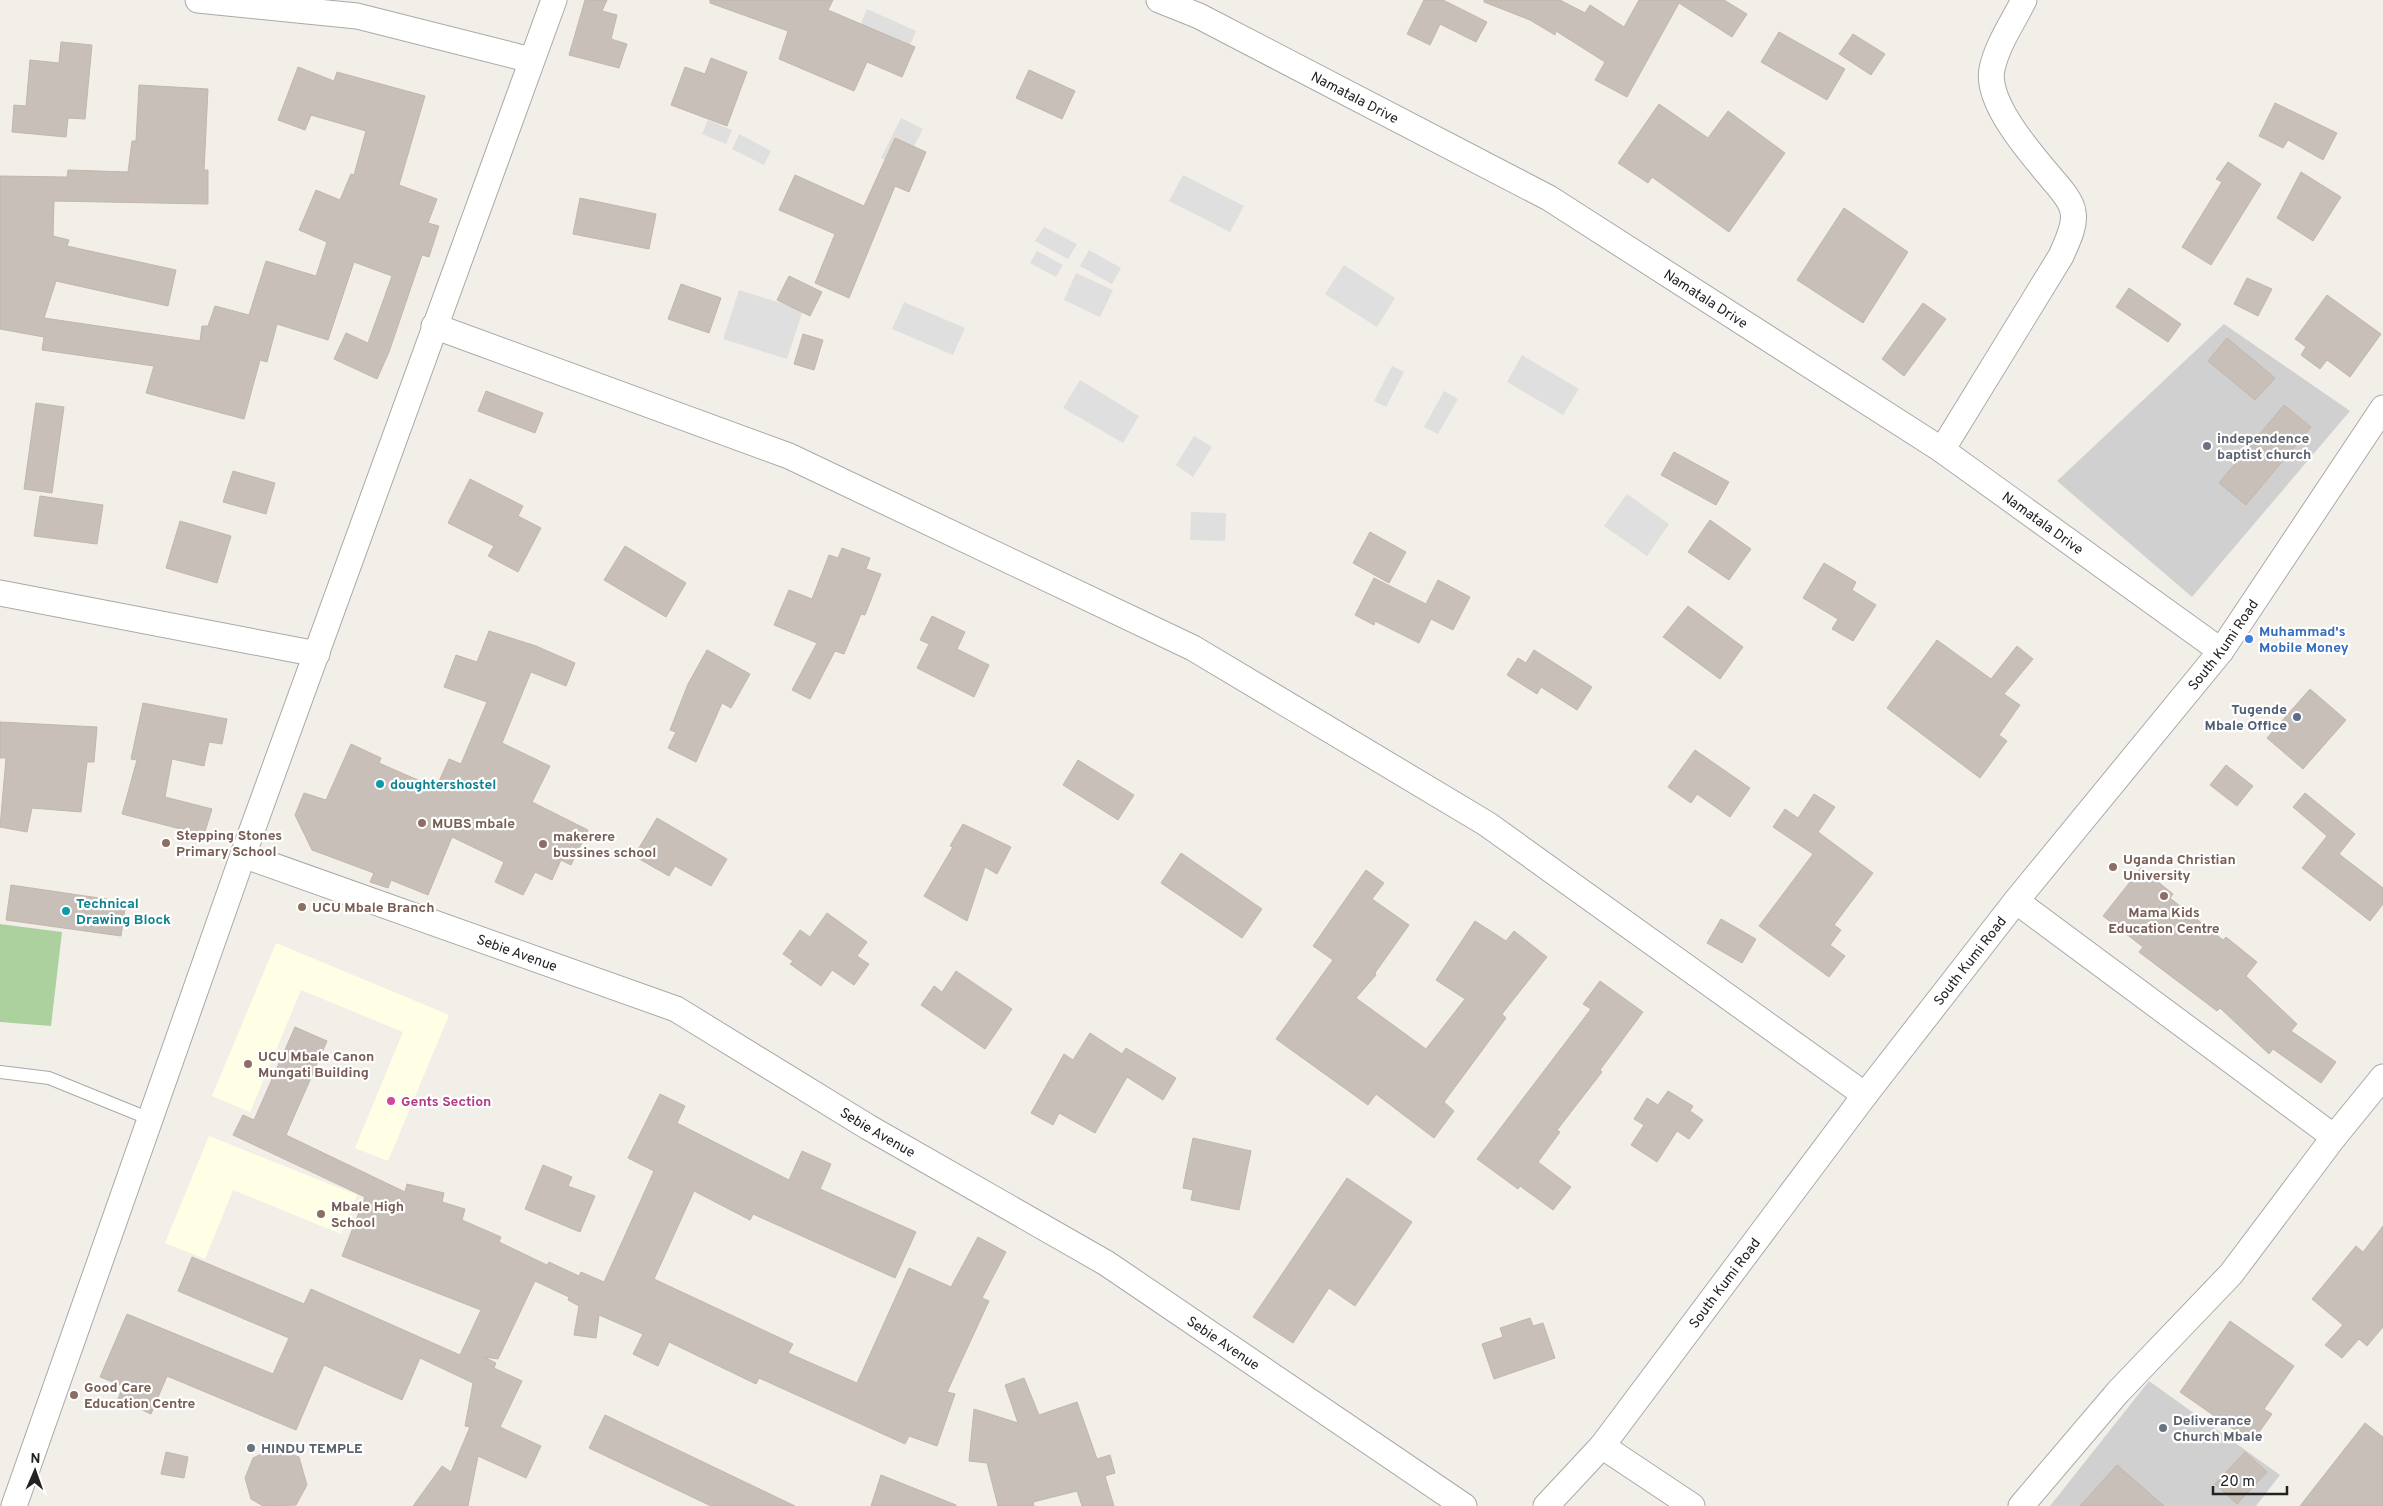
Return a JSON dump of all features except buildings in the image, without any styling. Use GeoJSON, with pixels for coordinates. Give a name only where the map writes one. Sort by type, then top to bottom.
{"type":"FeatureCollection","features":[{"type":"Feature","properties":{"kind":"street"},"geometry":{"type":"LineString","coordinates":[[198,0],[357,16],[531,60]]}},
{"type":"Feature","properties":{"kind":"street"},"geometry":{"type":"LineString","coordinates":[[14,1506],[243,855],[318,654],[434,326],[554,0]]}},
{"type":"Feature","properties":{"kind":"street","name":"Namatala Drive"},"geometry":{"type":"LineString","coordinates":[[1160,0],[1199,16],[1549,198],[1942,450],[2221,650]]}},
{"type":"Feature","properties":{"kind":"street"},"geometry":{"type":"LineString","coordinates":[[1942,450],[2061,256],[2070,231],[2074,212],[2062,192],[2010,126],[1995,94],[1992,70],[2004,38],[2024,0]]}},
{"type":"Feature","properties":{"kind":"street"},"geometry":{"type":"LineString","coordinates":[[434,326],[789,456],[1193,648],[1487,824],[1866,1095]]}},
{"type":"Feature","properties":{"kind":"street","name":"South Kumi Road"},"geometry":{"type":"LineString","coordinates":[[1546,1506],[1602,1446],[1866,1095],[2016,900],[2221,650],[2383,408]]}},
{"type":"Feature","properties":{"kind":"street"},"geometry":{"type":"LineString","coordinates":[[0,593],[318,654]]}},
{"type":"Feature","properties":{"kind":"street","name":"Sebie Avenue"},"geometry":{"type":"LineString","coordinates":[[243,855],[676,1009],[868,1127],[1106,1263],[1464,1506]]}},
{"type":"Feature","properties":{"kind":"street"},"geometry":{"type":"LineString","coordinates":[[2016,900],[2334,1137]]}},
{"type":"Feature","properties":{"kind":"street"},"geometry":{"type":"LineString","coordinates":[[2022,1506],[2118,1392],[2231,1274],[2334,1137],[2383,1077]]}},
{"type":"Feature","properties":{"kind":"street"},"geometry":{"type":"LineString","coordinates":[[1602,1446],[1692,1506]]}},
{"type":"Feature","properties":{"kind":"lane"},"geometry":{"type":"LineString","coordinates":[[0,1072],[49,1078],[150,1119]]}},
{"type":"Feature","properties":{"kind":"shaded area"},"geometry":{"type":"Polygon","coordinates":[[[867,9],[916,31],[904,59],[855,37],[867,9]]]}},
{"type":"Feature","properties":{"kind":"shaded area"},"geometry":{"type":"Polygon","coordinates":[[[901,118],[923,129],[902,169],[881,158],[901,118]]]}},
{"type":"Feature","properties":{"kind":"shaded area"},"geometry":{"type":"Polygon","coordinates":[[[708,120],[732,130],[726,144],[702,134],[708,120]]]}},
{"type":"Feature","properties":{"kind":"shaded area"},"geometry":{"type":"Polygon","coordinates":[[[739,134],[771,151],[764,165],[732,149],[739,134]]]}},
{"type":"Feature","properties":{"kind":"shaded area"},"geometry":{"type":"Polygon","coordinates":[[[1183,175],[1244,206],[1230,232],[1169,201],[1183,175]]]}},
{"type":"Feature","properties":{"kind":"shaded area"},"geometry":{"type":"Polygon","coordinates":[[[1044,227],[1077,244],[1068,259],[1035,241],[1044,227]]]}},
{"type":"Feature","properties":{"kind":"shaded area"},"geometry":{"type":"Polygon","coordinates":[[[1089,250],[1121,268],[1112,284],[1080,266],[1089,250]]]}},
{"type":"Feature","properties":{"kind":"shaded area"},"geometry":{"type":"Polygon","coordinates":[[[1037,251],[1063,265],[1056,277],[1030,263],[1037,251]]]}},
{"type":"Feature","properties":{"kind":"shaded area"},"geometry":{"type":"Polygon","coordinates":[[[1344,265],[1395,298],[1377,327],[1325,294],[1344,265]]]}},
{"type":"Feature","properties":{"kind":"shaded area"},"geometry":{"type":"Polygon","coordinates":[[[1076,273],[1113,290],[1100,317],[1064,300],[1076,273]]]}},
{"type":"Feature","properties":{"kind":"shaded area"},"geometry":{"type":"Polygon","coordinates":[[[739,290],[803,310],[787,359],[723,339],[739,290]]]}},
{"type":"Feature","properties":{"kind":"shaded area"},"geometry":{"type":"Polygon","coordinates":[[[904,302],[965,328],[953,355],[892,329],[904,302]]]}},
{"type":"Feature","properties":{"kind":"shaded area","name":"independence baptist church"},"geometry":{"type":"Polygon","coordinates":[[[2224,324],[2350,411],[2192,597],[2057,481],[2224,324]]]}},
{"type":"Feature","properties":{"kind":"shaded area"},"geometry":{"type":"Polygon","coordinates":[[[1522,355],[1579,389],[1563,415],[1507,382],[1522,355]]]}},
{"type":"Feature","properties":{"kind":"shaded area"},"geometry":{"type":"Polygon","coordinates":[[[1392,366],[1404,372],[1386,407],[1374,401],[1392,366]]]}},
{"type":"Feature","properties":{"kind":"shaded area"},"geometry":{"type":"Polygon","coordinates":[[[1080,380],[1139,416],[1123,443],[1063,408],[1080,380]]]}},
{"type":"Feature","properties":{"kind":"shaded area"},"geometry":{"type":"Polygon","coordinates":[[[1444,391],[1458,399],[1438,434],[1424,427],[1444,391]]]}},
{"type":"Feature","properties":{"kind":"shaded area"},"geometry":{"type":"Polygon","coordinates":[[[1194,436],[1212,447],[1193,477],[1176,465],[1194,436]]]}},
{"type":"Feature","properties":{"kind":"shaded area"},"geometry":{"type":"Polygon","coordinates":[[[1627,494],[1669,524],[1647,556],[1604,526],[1627,494]]]}},
{"type":"Feature","properties":{"kind":"shaded area"},"geometry":{"type":"Polygon","coordinates":[[[1191,512],[1226,513],[1225,541],[1190,540],[1191,512]]]}},
{"type":"Feature","properties":{"kind":"shaded area","name":"UCU Mbale Canon Mungati Building"},"geometry":{"type":"Polygon","coordinates":[[[276,943],[449,1015],[388,1161],[355,1148],[403,1032],[301,990],[250,1112],[212,1096],[276,943]]]}},
{"type":"Feature","properties":{"kind":"shaded area","name":"Mbale High School"},"geometry":{"type":"Polygon","coordinates":[[[209,1136],[357,1195],[341,1234],[233,1190],[205,1259],[165,1243],[209,1136]]]}},
{"type":"Feature","properties":{"kind":"shaded area","name":"Deliverance Church Mbale"},"geometry":{"type":"Polygon","coordinates":[[[2149,1381],[2280,1475],[2256,1506],[2050,1506],[2149,1381]]]}},
{"type":"Feature","properties":{"kind":"green space"},"geometry":{"type":"Polygon","coordinates":[[[0,924],[62,932],[51,1026],[0,1022],[0,924]]]}},
{"type":"Feature","properties":{"kind":"place","name":"independence baptist church"},"geometry":{"type":"Point","coordinates":[2207,446]}},
{"type":"Feature","properties":{"kind":"place","name":"Muhammad's Mobile Money"},"geometry":{"type":"Point","coordinates":[2249,639]}},
{"type":"Feature","properties":{"kind":"place","name":"Tugende Mbale Office"},"geometry":{"type":"Point","coordinates":[2297,717]}},
{"type":"Feature","properties":{"kind":"place","name":"doughtershostel"},"geometry":{"type":"Point","coordinates":[380,784]}},
{"type":"Feature","properties":{"kind":"place","name":"MUBS mbale"},"geometry":{"type":"Point","coordinates":[422,823]}},
{"type":"Feature","properties":{"kind":"place","name":"Stepping Stones Primary School"},"geometry":{"type":"Point","coordinates":[166,843]}},
{"type":"Feature","properties":{"kind":"place","name":"makerere bussines school"},"geometry":{"type":"Point","coordinates":[543,844]}},
{"type":"Feature","properties":{"kind":"place","name":"Uganda Christian University"},"geometry":{"type":"Point","coordinates":[2113,867]}},
{"type":"Feature","properties":{"kind":"place","name":"Mama Kids Education Centre"},"geometry":{"type":"Point","coordinates":[2164,896]}},
{"type":"Feature","properties":{"kind":"place","name":"UCU Mbale Branch"},"geometry":{"type":"Point","coordinates":[302,907]}},
{"type":"Feature","properties":{"kind":"place","name":"Technical Drawing Block"},"geometry":{"type":"Point","coordinates":[66,911]}},
{"type":"Feature","properties":{"kind":"place","name":"UCU Mbale Canon Mungati Building"},"geometry":{"type":"Point","coordinates":[248,1064]}},
{"type":"Feature","properties":{"kind":"place","name":"Gents Section"},"geometry":{"type":"Point","coordinates":[391,1101]}},
{"type":"Feature","properties":{"kind":"place","name":"Mbale High School"},"geometry":{"type":"Point","coordinates":[321,1214]}},
{"type":"Feature","properties":{"kind":"place","name":"Good Care Education Centre"},"geometry":{"type":"Point","coordinates":[74,1395]}},
{"type":"Feature","properties":{"kind":"place","name":"Deliverance Church Mbale"},"geometry":{"type":"Point","coordinates":[2163,1428]}},
{"type":"Feature","properties":{"kind":"place","name":"HINDU TEMPLE"},"geometry":{"type":"Point","coordinates":[251,1448]}}]}
